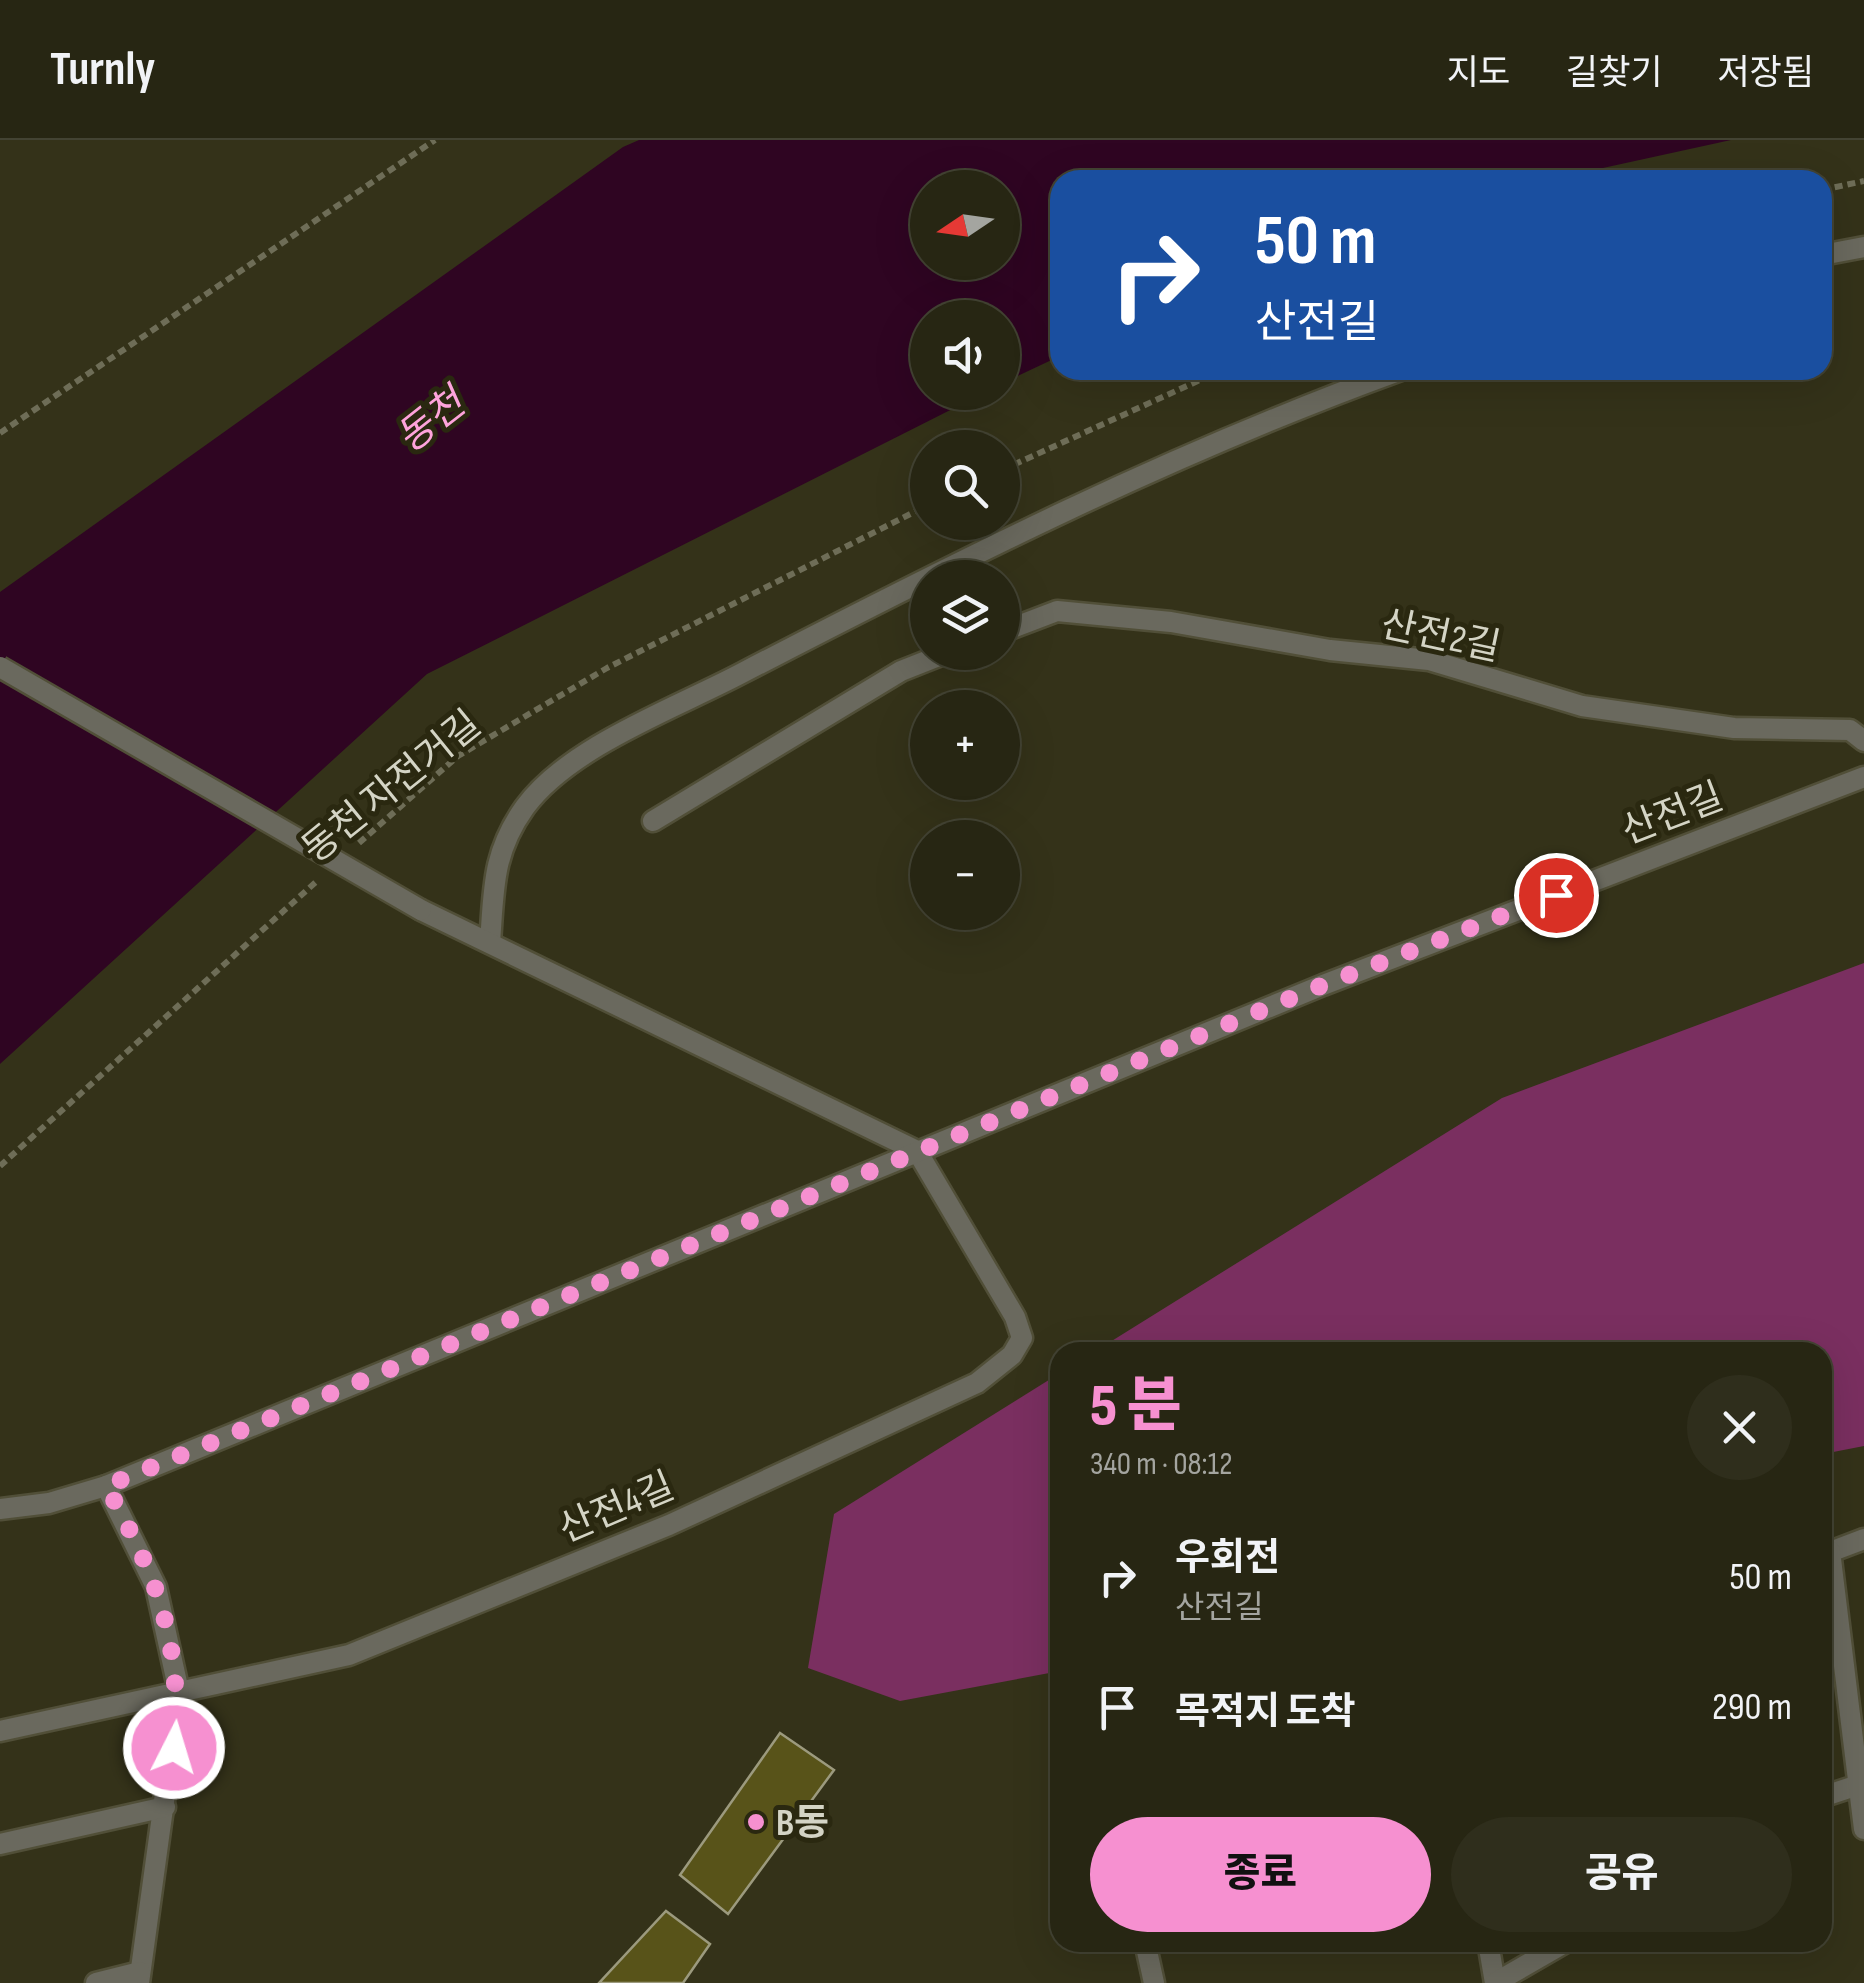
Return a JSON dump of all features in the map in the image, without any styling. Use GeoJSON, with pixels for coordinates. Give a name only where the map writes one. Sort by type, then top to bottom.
{"type":"FeatureCollection","features":[{"type":"Feature","properties":{"kind":"street"},"geometry":{"type":"LineString","coordinates":[[1832,253],[1864,246]]}},
{"type":"Feature","properties":{"kind":"street"},"geometry":{"type":"LineString","coordinates":[[490,943],[496,859],[526,806],[578,759],[925,576],[1102,491],[1293,409],[1373,380]]}},
{"type":"Feature","properties":{"kind":"street","name":"산전2길"},"geometry":{"type":"LineString","coordinates":[[1020,625],[1057,612],[1171,622],[1330,650],[1429,660],[1582,706],[1734,728],[1850,730],[1864,741]]}},
{"type":"Feature","properties":{"kind":"street"},"geometry":{"type":"LineString","coordinates":[[0,667],[421,910],[917,1151]]}},
{"type":"Feature","properties":{"kind":"street"},"geometry":{"type":"LineString","coordinates":[[653,821],[910,667]]}},
{"type":"Feature","properties":{"kind":"street","name":"산전길"},"geometry":{"type":"LineString","coordinates":[[0,1509],[48,1503],[106,1486],[788,1209],[917,1151],[1323,985],[1864,777]]}},
{"type":"Feature","properties":{"kind":"street","name":"산전4길"},"geometry":{"type":"LineString","coordinates":[[0,1730],[349,1655],[669,1524],[977,1383],[1012,1355],[1022,1338],[1016,1317],[917,1151]]}},
{"type":"Feature","properties":{"kind":"street"},"geometry":{"type":"LineString","coordinates":[[96,1983],[139,1977],[179,1692],[156,1587],[106,1486]]}},
{"type":"Feature","properties":{"kind":"street"},"geometry":{"type":"LineString","coordinates":[[1832,1551],[1864,1539]]}},
{"type":"Feature","properties":{"kind":"street"},"geometry":{"type":"LineString","coordinates":[[1832,1592],[1861,1783],[1864,1829]]}},
{"type":"Feature","properties":{"kind":"street"},"geometry":{"type":"LineString","coordinates":[[1832,1793],[1861,1783]]}},
{"type":"Feature","properties":{"kind":"street"},"geometry":{"type":"LineString","coordinates":[[0,1844],[165,1807]]}},
{"type":"Feature","properties":{"kind":"street"},"geometry":{"type":"LineString","coordinates":[[1147,1952],[1154,1983]]}},
{"type":"Feature","properties":{"kind":"street"},"geometry":{"type":"LineString","coordinates":[[1490,1952],[1495,1983],[1549,1952]]}},
{"type":"Feature","properties":{"kind":"path"},"geometry":{"type":"LineString","coordinates":[[0,432],[435,140]]}},
{"type":"Feature","properties":{"kind":"path"},"geometry":{"type":"LineString","coordinates":[[1832,188],[1864,182]]}},
{"type":"Feature","properties":{"kind":"path"},"geometry":{"type":"LineString","coordinates":[[1020,462],[1200,380]]}},
{"type":"Feature","properties":{"kind":"path","name":"동천 자전거길"},"geometry":{"type":"LineString","coordinates":[[355,847],[458,756],[608,668],[910,514]]}},
{"type":"Feature","properties":{"kind":"path","name":"동천 자전거길"},"geometry":{"type":"LineString","coordinates":[[0,1166],[328,872]]}},
{"type":"Feature","properties":{"kind":"shaded area"},"geometry":{"type":"Polygon","coordinates":[[[1864,963],[1864,1446],[1832,1452],[1832,1342],[1110,1342],[1502,1098],[1864,963]]]}},
{"type":"Feature","properties":{"kind":"shaded area"},"geometry":{"type":"Polygon","coordinates":[[[1050,1379],[1050,1673],[900,1701],[808,1668],[834,1514],[1050,1379]]]}},
{"type":"Feature","properties":{"kind":"water","name":"동천"},"geometry":{"type":"Polygon","coordinates":[[[639,140],[1731,140],[1594,170],[1050,170],[1050,361],[1020,375],[1020,300],[910,300],[910,410],[950,410],[427,674],[0,1064],[0,592],[623,147],[639,140]]]}},
{"type":"Feature","properties":{"kind":"building","name":"B동"},"geometry":{"type":"Polygon","coordinates":[[[780,1733],[834,1770],[728,1914],[680,1875],[780,1733]]]}},
{"type":"Feature","properties":{"kind":"building"},"geometry":{"type":"Polygon","coordinates":[[[666,1911],[710,1944],[683,1983],[599,1983],[666,1911]]]}},
{"type":"Feature","properties":{"kind":"place","name":"B동"},"geometry":{"type":"Point","coordinates":[756,1822]}},
{"type":"Feature","properties":{"kind":"route"},"geometry":{"type":"LineString","coordinates":[[174,1748],[179,1692],[156,1587],[106,1486],[788,1209],[917,1151],[1323,985],[1556,895]]}}]}
